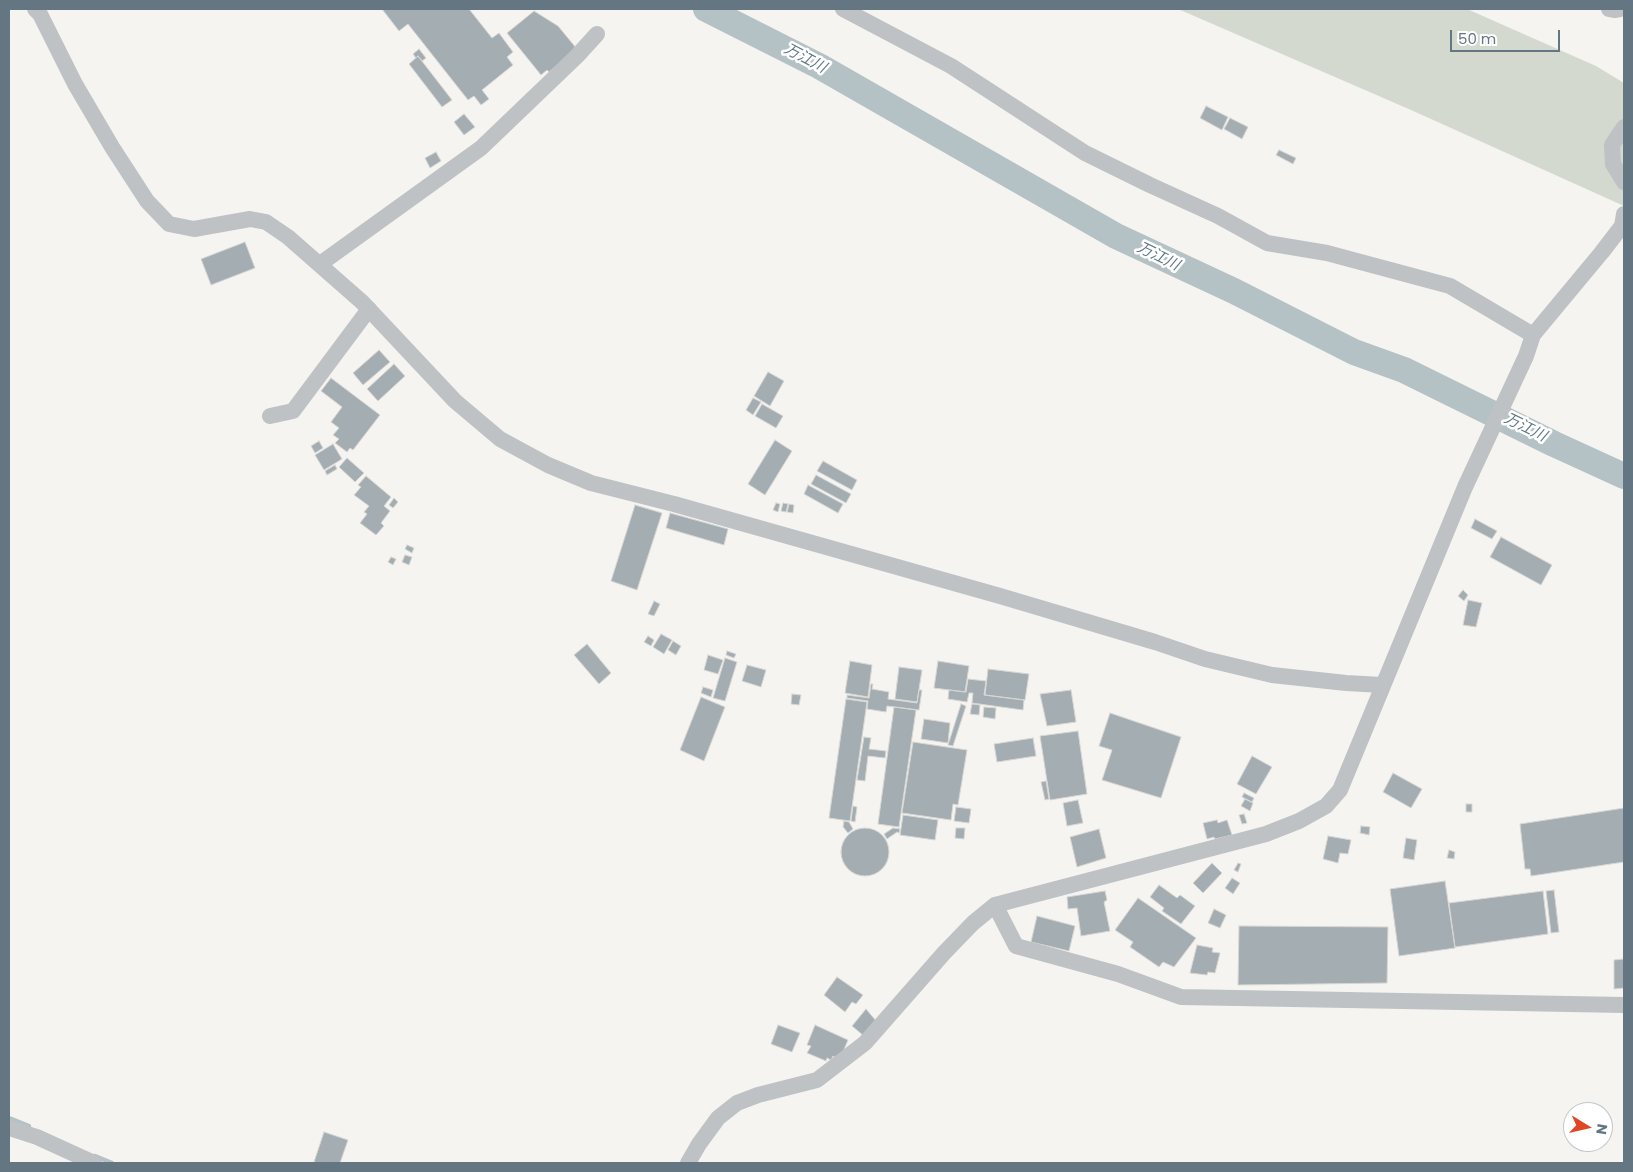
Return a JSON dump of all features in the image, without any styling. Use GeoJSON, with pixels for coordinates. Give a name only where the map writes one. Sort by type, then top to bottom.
{"type":"FeatureCollection","features":[{"type":"Feature","properties":{"kind":"street"},"geometry":{"type":"LineString","coordinates":[[35,9],[40,14],[75,84],[112,147],[147,200],[169,224],[194,229],[250,219],[266,222],[288,237],[320,264],[369,309],[455,401],[500,440],[548,465],[592,483],[1000,596],[1155,642],[1205,659],[1272,674],[1382,685]]}},
{"type":"Feature","properties":{"kind":"street"},"geometry":{"type":"LineString","coordinates":[[844,9],[951,66],[1085,153],[1218,216],[1267,243],[1327,253],[1450,286],[1533,335]]}},
{"type":"Feature","properties":{"kind":"street"},"geometry":{"type":"LineString","coordinates":[[1609,9],[1620,9]]}},
{"type":"Feature","properties":{"kind":"street"},"geometry":{"type":"LineString","coordinates":[[320,264],[481,148],[597,34]]}},
{"type":"Feature","properties":{"kind":"street"},"geometry":{"type":"LineString","coordinates":[[1624,128],[1612,145],[1613,164],[1624,182]]}},
{"type":"Feature","properties":{"kind":"street"},"geometry":{"type":"LineString","coordinates":[[688,1163],[718,1118],[736,1103],[758,1095],[817,1080],[865,1043],[950,947],[973,923],[995,905],[1266,834],[1299,821],[1326,806],[1340,790],[1465,487],[1526,356],[1533,335],[1607,246],[1622,226],[1624,214]]}},
{"type":"Feature","properties":{"kind":"street"},"geometry":{"type":"LineString","coordinates":[[270,416],[293,411],[369,309]]}},
{"type":"Feature","properties":{"kind":"street"},"geometry":{"type":"LineString","coordinates":[[995,905],[1016,946],[1118,974],[1181,998],[1624,1005]]}},
{"type":"Feature","properties":{"kind":"street"},"geometry":{"type":"LineString","coordinates":[[9,1128],[94,1163]]}},
{"type":"Feature","properties":{"kind":"shaded area"},"geometry":{"type":"Polygon","coordinates":[[[1178,9],[1467,9],[1596,66],[1624,83],[1624,206],[1411,110],[1178,9]]]}},
{"type":"Feature","properties":{"kind":"building"},"geometry":{"type":"Polygon","coordinates":[[[382,9],[469,9],[492,38],[499,33],[513,52],[507,57],[513,65],[482,90],[489,99],[481,105],[474,96],[468,100],[408,24],[399,31],[382,9]]]}},
{"type":"Feature","properties":{"kind":"building"},"geometry":{"type":"Polygon","coordinates":[[[534,11],[558,26],[577,49],[549,72],[547,70],[541,75],[507,33],[534,11]]]}},
{"type":"Feature","properties":{"kind":"building"},"geometry":{"type":"Polygon","coordinates":[[[419,49],[426,58],[422,61],[413,54],[419,49]]]}},
{"type":"Feature","properties":{"kind":"building"},"geometry":{"type":"Polygon","coordinates":[[[418,56],[452,100],[442,107],[409,64],[418,56]]]}},
{"type":"Feature","properties":{"kind":"building"},"geometry":{"type":"Polygon","coordinates":[[[1206,106],[1228,117],[1222,130],[1200,118],[1206,106]]]}},
{"type":"Feature","properties":{"kind":"building"},"geometry":{"type":"Polygon","coordinates":[[[464,114],[475,127],[464,135],[454,122],[464,114]]]}},
{"type":"Feature","properties":{"kind":"building"},"geometry":{"type":"Polygon","coordinates":[[[1230,118],[1248,127],[1242,139],[1224,129],[1230,118]]]}},
{"type":"Feature","properties":{"kind":"building"},"geometry":{"type":"Polygon","coordinates":[[[1279,150],[1296,158],[1293,164],[1276,155],[1279,150]]]}},
{"type":"Feature","properties":{"kind":"building"},"geometry":{"type":"Polygon","coordinates":[[[436,152],[441,161],[430,168],[425,158],[436,152]]]}},
{"type":"Feature","properties":{"kind":"building"},"geometry":{"type":"Polygon","coordinates":[[[245,242],[255,268],[211,285],[201,259],[245,242]]]}},
{"type":"Feature","properties":{"kind":"building"},"geometry":{"type":"Polygon","coordinates":[[[379,350],[390,362],[363,385],[353,373],[379,350]]]}},
{"type":"Feature","properties":{"kind":"building"},"geometry":{"type":"Polygon","coordinates":[[[394,364],[405,376],[378,401],[367,389],[394,364]]]}},
{"type":"Feature","properties":{"kind":"building"},"geometry":{"type":"Polygon","coordinates":[[[768,372],[784,381],[770,406],[754,396],[768,372]]]}},
{"type":"Feature","properties":{"kind":"building"},"geometry":{"type":"Polygon","coordinates":[[[331,378],[380,415],[353,450],[350,448],[347,452],[335,443],[339,439],[333,435],[339,428],[331,422],[342,407],[321,391],[331,378]]]}},
{"type":"Feature","properties":{"kind":"building"},"geometry":{"type":"Polygon","coordinates":[[[753,398],[761,402],[753,415],[746,410],[753,398]]]}},
{"type":"Feature","properties":{"kind":"building"},"geometry":{"type":"Polygon","coordinates":[[[762,404],[783,416],[776,428],[755,416],[762,404]]]}},
{"type":"Feature","properties":{"kind":"building"},"geometry":{"type":"Polygon","coordinates":[[[775,440],[792,451],[765,495],[748,484],[775,440]]]}},
{"type":"Feature","properties":{"kind":"building"},"geometry":{"type":"Polygon","coordinates":[[[319,441],[323,448],[315,453],[311,446],[319,441]]]}},
{"type":"Feature","properties":{"kind":"building"},"geometry":{"type":"Polygon","coordinates":[[[333,444],[342,459],[324,470],[315,455],[333,444]]]}},
{"type":"Feature","properties":{"kind":"building"},"geometry":{"type":"Polygon","coordinates":[[[347,458],[364,473],[355,482],[339,467],[347,458]]]}},
{"type":"Feature","properties":{"kind":"building"},"geometry":{"type":"Polygon","coordinates":[[[823,461],[857,480],[852,490],[817,471],[823,461]]]}},
{"type":"Feature","properties":{"kind":"building"},"geometry":{"type":"Polygon","coordinates":[[[335,465],[337,469],[327,475],[325,471],[335,465]]]}},
{"type":"Feature","properties":{"kind":"building"},"geometry":{"type":"Polygon","coordinates":[[[816,475],[851,494],[846,503],[811,484],[816,475]]]}},
{"type":"Feature","properties":{"kind":"building"},"geometry":{"type":"Polygon","coordinates":[[[366,476],[391,497],[384,506],[390,511],[381,523],[384,526],[376,535],[360,523],[367,514],[364,512],[369,506],[354,495],[361,487],[358,485],[366,476]]]}},
{"type":"Feature","properties":{"kind":"building"},"geometry":{"type":"Polygon","coordinates":[[[808,485],[843,504],[838,513],[804,494],[808,485]]]}},
{"type":"Feature","properties":{"kind":"building"},"geometry":{"type":"Polygon","coordinates":[[[394,498],[398,502],[393,508],[389,505],[394,498]]]}},
{"type":"Feature","properties":{"kind":"building"},"geometry":{"type":"Polygon","coordinates":[[[776,503],[780,504],[778,512],[773,510],[776,503]]]}},
{"type":"Feature","properties":{"kind":"building"},"geometry":{"type":"Polygon","coordinates":[[[783,503],[788,504],[786,512],[781,511],[783,503]]]}},
{"type":"Feature","properties":{"kind":"building"},"geometry":{"type":"Polygon","coordinates":[[[789,504],[794,505],[793,513],[787,512],[789,504]]]}},
{"type":"Feature","properties":{"kind":"building"},"geometry":{"type":"Polygon","coordinates":[[[635,505],[662,513],[637,590],[611,581],[635,505]]]}},
{"type":"Feature","properties":{"kind":"building"},"geometry":{"type":"Polygon","coordinates":[[[670,513],[728,529],[724,545],[666,528],[670,513]]]}},
{"type":"Feature","properties":{"kind":"building"},"geometry":{"type":"Polygon","coordinates":[[[1475,519],[1497,531],[1492,539],[1471,528],[1475,519]]]}},
{"type":"Feature","properties":{"kind":"building"},"geometry":{"type":"Polygon","coordinates":[[[1501,537],[1552,565],[1541,585],[1490,557],[1501,537]]]}},
{"type":"Feature","properties":{"kind":"building"},"geometry":{"type":"Polygon","coordinates":[[[407,545],[414,548],[412,553],[405,549],[407,545]]]}},
{"type":"Feature","properties":{"kind":"building"},"geometry":{"type":"Polygon","coordinates":[[[405,555],[412,557],[409,565],[402,562],[405,555]]]}},
{"type":"Feature","properties":{"kind":"building"},"geometry":{"type":"Polygon","coordinates":[[[391,557],[396,559],[393,565],[388,562],[391,557]]]}},
{"type":"Feature","properties":{"kind":"building"},"geometry":{"type":"Polygon","coordinates":[[[1463,590],[1468,595],[1464,601],[1458,596],[1463,590]]]}},
{"type":"Feature","properties":{"kind":"building"},"geometry":{"type":"Polygon","coordinates":[[[1468,600],[1482,603],[1476,627],[1463,625],[1468,600]]]}},
{"type":"Feature","properties":{"kind":"building"},"geometry":{"type":"Polygon","coordinates":[[[654,601],[660,604],[654,616],[648,614],[654,601]]]}},
{"type":"Feature","properties":{"kind":"building"},"geometry":{"type":"Polygon","coordinates":[[[661,634],[672,640],[664,654],[653,647],[661,634]]]}},
{"type":"Feature","properties":{"kind":"building"},"geometry":{"type":"Polygon","coordinates":[[[648,636],[654,640],[651,646],[644,642],[648,636]]]}},
{"type":"Feature","properties":{"kind":"building"},"geometry":{"type":"Polygon","coordinates":[[[673,641],[681,646],[676,655],[668,650],[673,641]]]}},
{"type":"Feature","properties":{"kind":"building"},"geometry":{"type":"Polygon","coordinates":[[[587,644],[611,673],[599,684],[574,655],[587,644]]]}},
{"type":"Feature","properties":{"kind":"building"},"geometry":{"type":"Polygon","coordinates":[[[727,651],[736,654],[734,658],[726,655],[727,651]]]}},
{"type":"Feature","properties":{"kind":"building"},"geometry":{"type":"Polygon","coordinates":[[[708,655],[723,660],[718,674],[704,670],[708,655]]]}},
{"type":"Feature","properties":{"kind":"building"},"geometry":{"type":"Polygon","coordinates":[[[725,658],[737,662],[725,701],[713,698],[725,658]]]}},
{"type":"Feature","properties":{"kind":"building"},"geometry":{"type":"Polygon","coordinates":[[[850,661],[872,665],[868,697],[845,693],[850,661]]]}},
{"type":"Feature","properties":{"kind":"building"},"geometry":{"type":"Polygon","coordinates":[[[938,661],[969,666],[965,692],[934,688],[938,661]]]}},
{"type":"Feature","properties":{"kind":"building"},"geometry":{"type":"Polygon","coordinates":[[[747,665],[766,670],[761,687],[742,681],[747,665]]]}},
{"type":"Feature","properties":{"kind":"building"},"geometry":{"type":"Polygon","coordinates":[[[899,667],[922,670],[917,702],[895,699],[899,667]]]}},
{"type":"Feature","properties":{"kind":"building"},"geometry":{"type":"Polygon","coordinates":[[[988,669],[1029,674],[1025,700],[985,695],[988,669]]]}},
{"type":"Feature","properties":{"kind":"building"},"geometry":{"type":"Polygon","coordinates":[[[968,679],[986,681],[984,695],[1024,700],[1023,710],[972,703],[973,693],[969,693],[967,702],[948,699],[949,690],[966,692],[968,679]]]}},
{"type":"Feature","properties":{"kind":"building"},"geometry":{"type":"Polygon","coordinates":[[[871,684],[873,684],[872,689],[889,692],[888,699],[917,703],[919,690],[922,690],[919,710],[887,706],[886,712],[867,709],[868,701],[847,698],[847,695],[869,698],[871,684]]]}},
{"type":"Feature","properties":{"kind":"building"},"geometry":{"type":"Polygon","coordinates":[[[703,687],[713,690],[711,697],[701,693],[703,687]]]}},
{"type":"Feature","properties":{"kind":"building"},"geometry":{"type":"Polygon","coordinates":[[[1071,690],[1076,722],[1047,726],[1040,694],[1071,690]]]}},
{"type":"Feature","properties":{"kind":"building"},"geometry":{"type":"Polygon","coordinates":[[[792,694],[801,695],[799,705],[791,704],[792,694]]]}},
{"type":"Feature","properties":{"kind":"building"},"geometry":{"type":"Polygon","coordinates":[[[701,697],[725,707],[704,761],[680,750],[701,697]]]}},
{"type":"Feature","properties":{"kind":"building"},"geometry":{"type":"Polygon","coordinates":[[[846,699],[867,702],[850,821],[829,818],[846,699]]]}},
{"type":"Feature","properties":{"kind":"building"},"geometry":{"type":"Polygon","coordinates":[[[961,704],[966,706],[953,746],[948,745],[961,704]]]}},
{"type":"Feature","properties":{"kind":"building"},"geometry":{"type":"Polygon","coordinates":[[[972,704],[980,705],[979,715],[970,714],[972,704]]]}},
{"type":"Feature","properties":{"kind":"building"},"geometry":{"type":"Polygon","coordinates":[[[894,707],[916,710],[899,827],[878,824],[894,707]]]}},
{"type":"Feature","properties":{"kind":"building"},"geometry":{"type":"Polygon","coordinates":[[[984,707],[996,708],[995,719],[983,717],[984,707]]]}},
{"type":"Feature","properties":{"kind":"building"},"geometry":{"type":"Polygon","coordinates":[[[1110,713],[1181,737],[1161,798],[1102,780],[1112,750],[1099,746],[1110,713]]]}},
{"type":"Feature","properties":{"kind":"building"},"geometry":{"type":"Polygon","coordinates":[[[924,719],[950,723],[948,743],[921,739],[924,719]]]}},
{"type":"Feature","properties":{"kind":"building"},"geometry":{"type":"Polygon","coordinates":[[[1078,731],[1087,794],[1050,800],[1040,736],[1078,731]]]}},
{"type":"Feature","properties":{"kind":"building"},"geometry":{"type":"Polygon","coordinates":[[[864,737],[871,738],[869,749],[886,751],[885,758],[868,756],[865,781],[857,780],[864,737]]]}},
{"type":"Feature","properties":{"kind":"building"},"geometry":{"type":"Polygon","coordinates":[[[1033,738],[1036,756],[997,762],[994,744],[1033,738]]]}},
{"type":"Feature","properties":{"kind":"building"},"geometry":{"type":"Polygon","coordinates":[[[913,742],[967,750],[958,805],[953,804],[951,820],[902,813],[913,742]]]}},
{"type":"Feature","properties":{"kind":"building"},"geometry":{"type":"Polygon","coordinates":[[[1252,756],[1272,767],[1256,794],[1237,784],[1252,756]]]}},
{"type":"Feature","properties":{"kind":"building"},"geometry":{"type":"Polygon","coordinates":[[[1393,773],[1422,789],[1411,808],[1383,792],[1393,773]]]}},
{"type":"Feature","properties":{"kind":"building"},"geometry":{"type":"Polygon","coordinates":[[[1046,781],[1049,799],[1045,800],[1041,782],[1046,781]]]}},
{"type":"Feature","properties":{"kind":"building"},"geometry":{"type":"Polygon","coordinates":[[[1244,793],[1254,798],[1252,802],[1242,797],[1244,793]]]}},
{"type":"Feature","properties":{"kind":"building"},"geometry":{"type":"Polygon","coordinates":[[[1245,799],[1253,803],[1250,811],[1241,806],[1245,799]]]}},
{"type":"Feature","properties":{"kind":"building"},"geometry":{"type":"Polygon","coordinates":[[[1078,800],[1083,823],[1067,826],[1063,803],[1078,800]]]}},
{"type":"Feature","properties":{"kind":"building"},"geometry":{"type":"Polygon","coordinates":[[[1466,804],[1472,804],[1472,812],[1466,812],[1466,804]]]}},
{"type":"Feature","properties":{"kind":"building"},"geometry":{"type":"Polygon","coordinates":[[[853,806],[857,807],[855,822],[851,821],[853,806]]]}},
{"type":"Feature","properties":{"kind":"building"},"geometry":{"type":"Polygon","coordinates":[[[956,807],[971,809],[969,823],[954,821],[956,807]]]}},
{"type":"Feature","properties":{"kind":"building"},"geometry":{"type":"Polygon","coordinates":[[[1624,808],[1624,862],[1531,876],[1530,869],[1525,869],[1520,824],[1624,808]]]}},
{"type":"Feature","properties":{"kind":"building"},"geometry":{"type":"Polygon","coordinates":[[[1244,814],[1247,823],[1242,824],[1239,815],[1244,814]]]}},
{"type":"Feature","properties":{"kind":"building"},"geometry":{"type":"Polygon","coordinates":[[[903,815],[938,820],[935,840],[900,835],[903,815]]]}},
{"type":"Feature","properties":{"kind":"building"},"geometry":{"type":"Polygon","coordinates":[[[1217,820],[1218,823],[1227,820],[1232,835],[1207,839],[1203,823],[1217,820]]]}},
{"type":"Feature","properties":{"kind":"building"},"geometry":{"type":"Polygon","coordinates":[[[844,821],[849,822],[853,829],[848,833],[843,827],[844,821]]]}},
{"type":"Feature","properties":{"kind":"building"},"geometry":{"type":"Polygon","coordinates":[[[1361,826],[1370,827],[1369,835],[1360,833],[1361,826]]]}},
{"type":"Feature","properties":{"kind":"building"},"geometry":{"type":"Polygon","coordinates":[[[860,828],[870,828],[879,832],[885,838],[888,843],[888,861],[879,872],[870,876],[860,876],[851,872],[845,866],[841,857],[841,847],[845,838],[851,832],[860,828]]]}},
{"type":"Feature","properties":{"kind":"building"},"geometry":{"type":"Polygon","coordinates":[[[893,828],[900,829],[899,833],[897,832],[887,839],[884,834],[893,828]]]}},
{"type":"Feature","properties":{"kind":"building"},"geometry":{"type":"Polygon","coordinates":[[[956,828],[965,828],[964,839],[955,838],[956,828]]]}},
{"type":"Feature","properties":{"kind":"building"},"geometry":{"type":"Polygon","coordinates":[[[1099,829],[1106,858],[1077,867],[1070,837],[1099,829]]]}},
{"type":"Feature","properties":{"kind":"building"},"geometry":{"type":"Polygon","coordinates":[[[1328,836],[1351,840],[1348,854],[1340,853],[1338,863],[1323,859],[1328,836]]]}},
{"type":"Feature","properties":{"kind":"building"},"geometry":{"type":"Polygon","coordinates":[[[1406,838],[1417,840],[1414,860],[1403,858],[1406,838]]]}},
{"type":"Feature","properties":{"kind":"building"},"geometry":{"type":"Polygon","coordinates":[[[1449,850],[1455,852],[1454,859],[1447,858],[1449,850]]]}},
{"type":"Feature","properties":{"kind":"building"},"geometry":{"type":"Polygon","coordinates":[[[1212,863],[1222,873],[1203,893],[1193,883],[1212,863]]]}},
{"type":"Feature","properties":{"kind":"building"},"geometry":{"type":"Polygon","coordinates":[[[1238,863],[1241,864],[1238,872],[1234,870],[1238,863]]]}},
{"type":"Feature","properties":{"kind":"building"},"geometry":{"type":"Polygon","coordinates":[[[1232,878],[1240,883],[1233,894],[1225,888],[1232,878]]]}},
{"type":"Feature","properties":{"kind":"building"},"geometry":{"type":"Polygon","coordinates":[[[1445,881],[1455,948],[1399,956],[1390,889],[1445,881]]]}},
{"type":"Feature","properties":{"kind":"building"},"geometry":{"type":"Polygon","coordinates":[[[1159,885],[1177,898],[1180,895],[1195,906],[1181,924],[1162,911],[1164,908],[1150,897],[1159,885]]]}},
{"type":"Feature","properties":{"kind":"building"},"geometry":{"type":"Polygon","coordinates":[[[1554,890],[1559,932],[1551,933],[1546,891],[1554,890]]]}},
{"type":"Feature","properties":{"kind":"building"},"geometry":{"type":"Polygon","coordinates":[[[1105,891],[1107,900],[1104,902],[1110,931],[1081,936],[1077,908],[1068,909],[1067,897],[1105,891]]]}},
{"type":"Feature","properties":{"kind":"building"},"geometry":{"type":"Polygon","coordinates":[[[1543,891],[1548,934],[1455,947],[1449,903],[1543,891]]]}},
{"type":"Feature","properties":{"kind":"building"},"geometry":{"type":"Polygon","coordinates":[[[1138,898],[1196,938],[1174,967],[1163,962],[1159,967],[1130,947],[1133,942],[1115,930],[1138,898]]]}},
{"type":"Feature","properties":{"kind":"building"},"geometry":{"type":"Polygon","coordinates":[[[1214,909],[1226,915],[1220,928],[1208,923],[1214,909]]]}},
{"type":"Feature","properties":{"kind":"building"},"geometry":{"type":"Polygon","coordinates":[[[1037,916],[1075,926],[1069,951],[1031,942],[1037,916]]]}},
{"type":"Feature","properties":{"kind":"building"},"geometry":{"type":"Polygon","coordinates":[[[1239,926],[1388,927],[1387,983],[1238,985],[1239,926]]]}},
{"type":"Feature","properties":{"kind":"building"},"geometry":{"type":"Polygon","coordinates":[[[1197,945],[1213,948],[1212,952],[1220,953],[1215,973],[1208,972],[1207,975],[1190,973],[1197,945]]]}},
{"type":"Feature","properties":{"kind":"building"},"geometry":{"type":"Polygon","coordinates":[[[1624,959],[1624,988],[1614,989],[1614,960],[1624,959]]]}},
{"type":"Feature","properties":{"kind":"building"},"geometry":{"type":"Polygon","coordinates":[[[837,977],[863,995],[856,1004],[852,1002],[845,1012],[824,995],[837,977]]]}},
{"type":"Feature","properties":{"kind":"building"},"geometry":{"type":"Polygon","coordinates":[[[866,1009],[877,1022],[864,1036],[852,1026],[866,1009]]]}},
{"type":"Feature","properties":{"kind":"building"},"geometry":{"type":"Polygon","coordinates":[[[778,1025],[800,1033],[792,1052],[771,1044],[778,1025]]]}},
{"type":"Feature","properties":{"kind":"building"},"geometry":{"type":"Polygon","coordinates":[[[815,1025],[848,1040],[840,1059],[833,1056],[831,1060],[827,1058],[826,1061],[807,1053],[811,1046],[807,1045],[815,1025]]]}},
{"type":"Feature","properties":{"kind":"building"},"geometry":{"type":"Polygon","coordinates":[[[324,1132],[348,1140],[340,1163],[314,1162],[324,1132]]]}},
{"type":"Feature","properties":{"kind":"waterway","name":"万江川"},"geometry":{"type":"LineString","coordinates":[[706,9],[819,66],[1116,236],[1234,291],[1354,352],[1404,370],[1554,444],[1624,476]]}},
{"type":"Feature","properties":{"kind":"waterway"},"geometry":{"type":"LineString","coordinates":[[9,1118],[29,1126]]}},
{"type":"Feature","properties":{"kind":"waterway"},"geometry":{"type":"LineString","coordinates":[[95,1156],[112,1163]]}}]}
